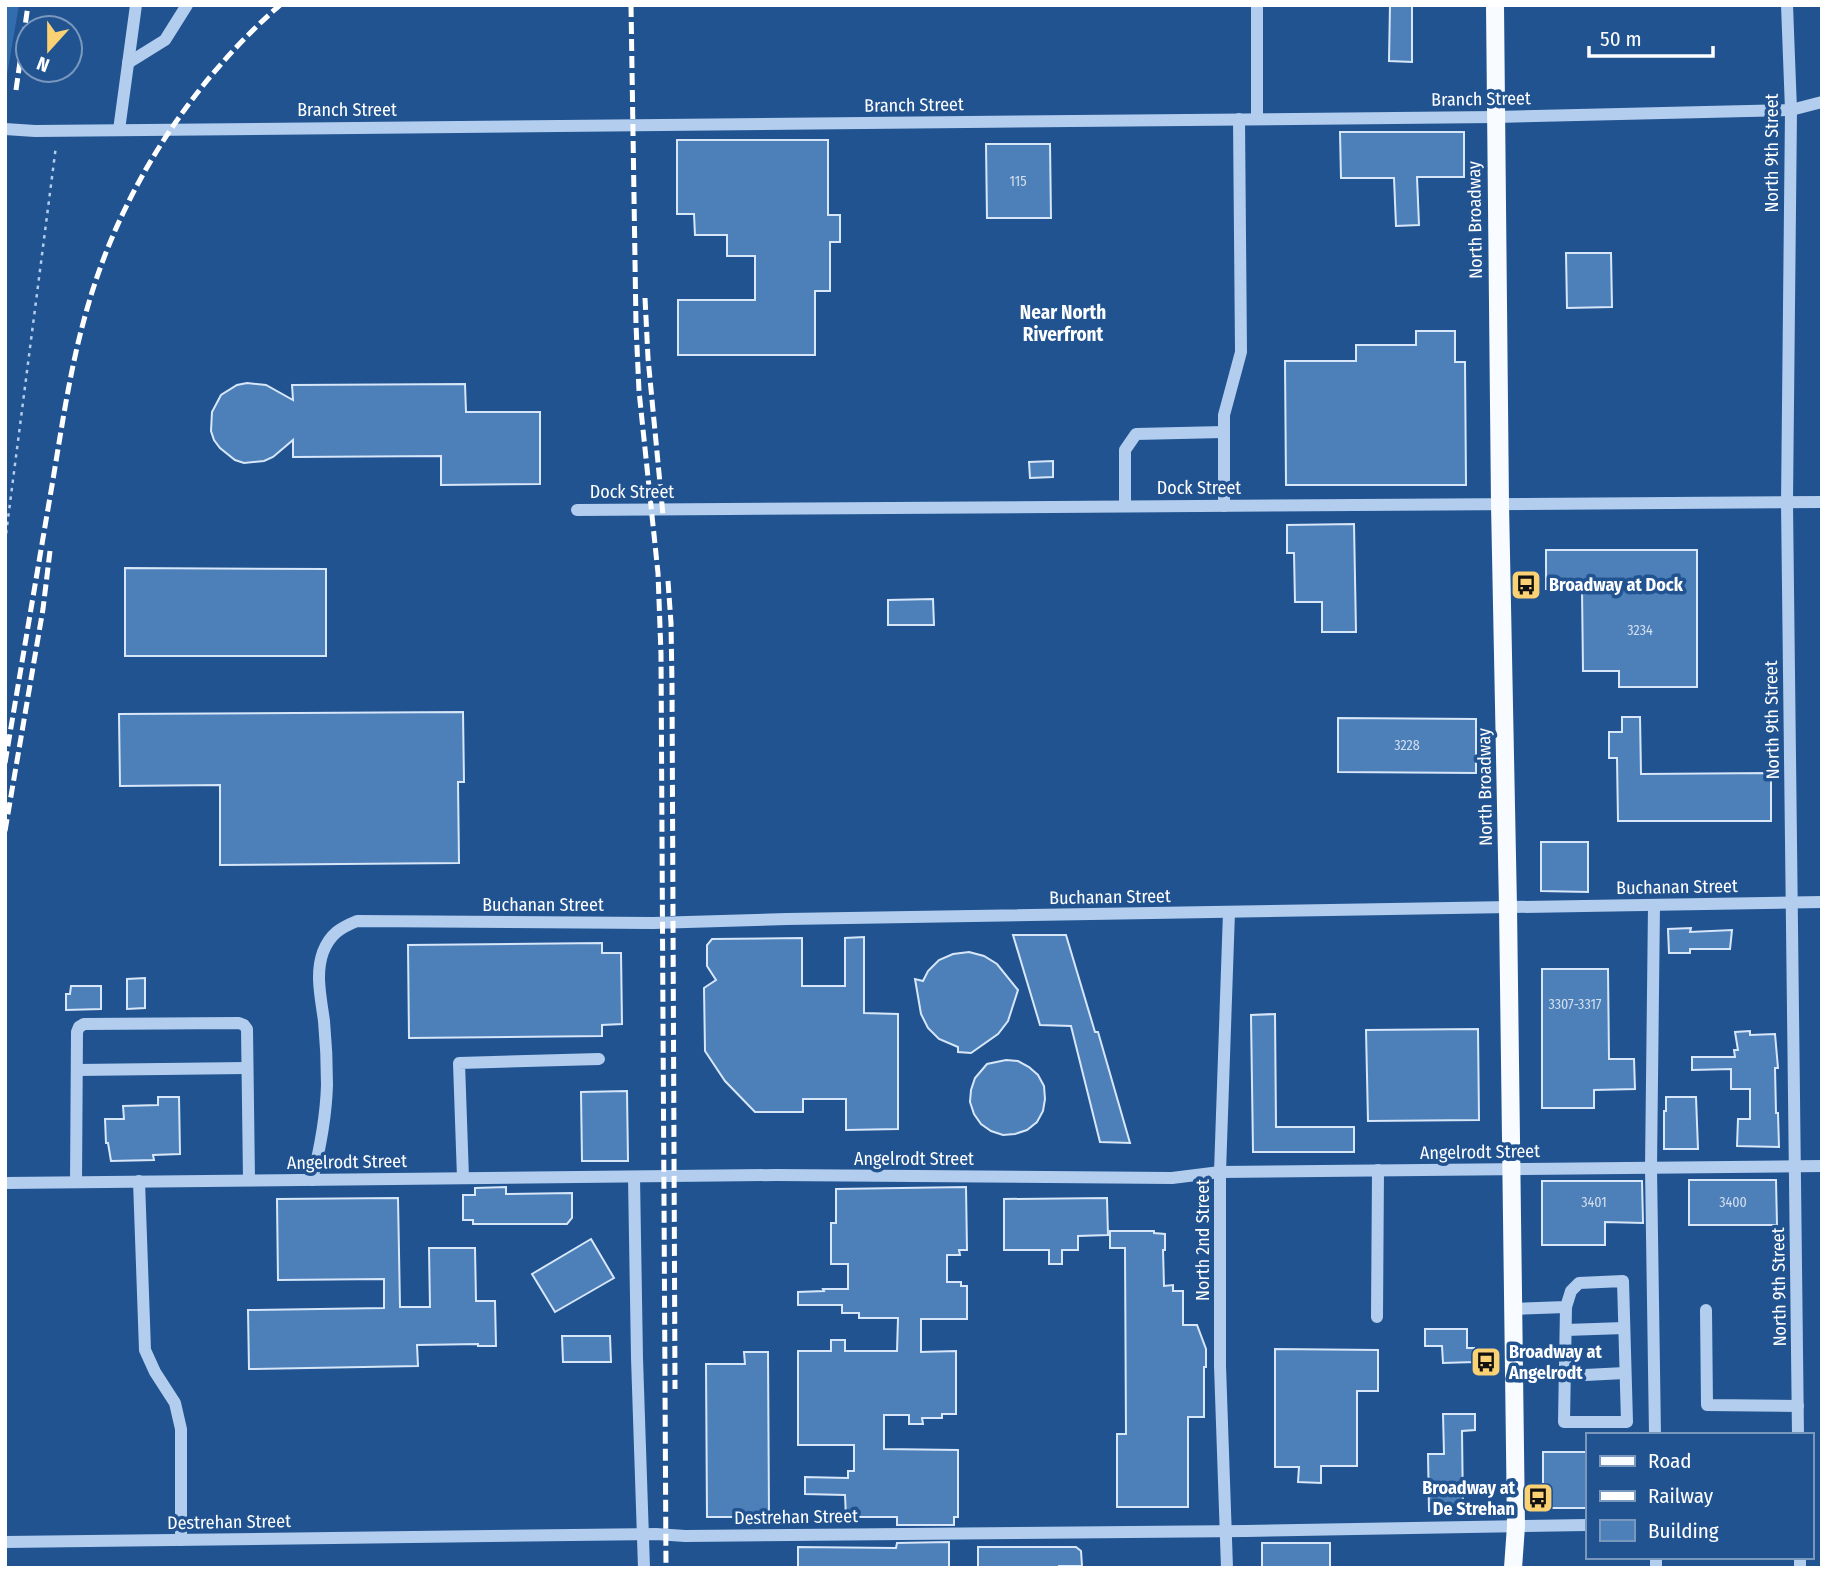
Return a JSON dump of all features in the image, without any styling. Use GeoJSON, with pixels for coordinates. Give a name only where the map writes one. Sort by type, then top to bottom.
{"type":"FeatureCollection","features":[{"type":"Feature","properties":{"kind":"main road","name":"North Broadway"},"geometry":{"type":"LineString","coordinates":[[1495,5],[1516,1526],[1513,1568]]}},
{"type":"Feature","properties":{"kind":"street"},"geometry":{"type":"LineString","coordinates":[[120,130],[136,5]]}},
{"type":"Feature","properties":{"kind":"street"},"geometry":{"type":"LineString","coordinates":[[128,63],[165,40],[187,5]]}},
{"type":"Feature","properties":{"kind":"street"},"geometry":{"type":"LineString","coordinates":[[1257,5],[1257,119]]}},
{"type":"Feature","properties":{"kind":"street","name":"North 9th Street"},"geometry":{"type":"LineString","coordinates":[[1787,5],[1791,110],[1787,503],[1798,1433]]}},
{"type":"Feature","properties":{"kind":"street","name":"Branch Street"},"geometry":{"type":"LineString","coordinates":[[5,129],[58,131],[1495,117],[1791,110],[1822,102]]}},
{"type":"Feature","properties":{"kind":"street"},"geometry":{"type":"LineString","coordinates":[[1224,506],[1224,415],[1241,352],[1239,119]]}},
{"type":"Feature","properties":{"kind":"street"},"geometry":{"type":"LineString","coordinates":[[1125,506],[1125,450],[1136,434],[1224,432]]}},
{"type":"Feature","properties":{"kind":"street","name":"Dock Street"},"geometry":{"type":"LineString","coordinates":[[577,510],[1822,502]]}},
{"type":"Feature","properties":{"kind":"street","name":"Buchanan Street"},"geometry":{"type":"LineString","coordinates":[[312,1180],[321,1144],[327,1085],[319,976],[322,954],[329,938],[339,928],[357,922],[653,923],[1822,902]]}},
{"type":"Feature","properties":{"kind":"street"},"geometry":{"type":"LineString","coordinates":[[1654,905],[1651,1168],[1655,1433]]}},
{"type":"Feature","properties":{"kind":"street","name":"North 2nd Street"},"geometry":{"type":"LineString","coordinates":[[1227,1568],[1220,1366],[1220,1172],[1228,912]]}},
{"type":"Feature","properties":{"kind":"street"},"geometry":{"type":"LineString","coordinates":[[76,1182],[79,1027],[84,1024],[200,1023],[239,1023],[247,1030],[249,1181]]}},
{"type":"Feature","properties":{"kind":"street"},"geometry":{"type":"LineString","coordinates":[[463,1178],[459,1063],[599,1059]]}},
{"type":"Feature","properties":{"kind":"street"},"geometry":{"type":"LineString","coordinates":[[77,1070],[247,1068]]}},
{"type":"Feature","properties":{"kind":"street","name":"Angelrodt Street"},"geometry":{"type":"LineString","coordinates":[[5,1183],[776,1175],[1172,1178],[1220,1172],[1822,1166]]}},
{"type":"Feature","properties":{"kind":"street"},"geometry":{"type":"LineString","coordinates":[[1377,1317],[1378,1170]]}},
{"type":"Feature","properties":{"kind":"street"},"geometry":{"type":"LineString","coordinates":[[634,1177],[643,1568]]}},
{"type":"Feature","properties":{"kind":"street"},"geometry":{"type":"LineString","coordinates":[[139,1181],[145,1350],[155,1372],[175,1403],[181,1429],[181,1540]]}},
{"type":"Feature","properties":{"kind":"street"},"geometry":{"type":"LineString","coordinates":[[1623,1281],[1627,1422],[1564,1422],[1566,1307],[1571,1291],[1578,1283],[1623,1281]]}},
{"type":"Feature","properties":{"kind":"street"},"geometry":{"type":"LineString","coordinates":[[1513,1309],[1566,1307]]}},
{"type":"Feature","properties":{"kind":"street"},"geometry":{"type":"LineString","coordinates":[[1706,1310],[1707,1405],[1798,1406]]}},
{"type":"Feature","properties":{"kind":"street"},"geometry":{"type":"LineString","coordinates":[[1566,1330],[1624,1328]]}},
{"type":"Feature","properties":{"kind":"street"},"geometry":{"type":"LineString","coordinates":[[1565,1376],[1625,1373]]}},
{"type":"Feature","properties":{"kind":"street","name":"Destrehan Street"},"geometry":{"type":"LineString","coordinates":[[5,1542],[1226,1531],[1586,1525]]}},
{"type":"Feature","properties":{"kind":"path"},"geometry":{"type":"LineString","coordinates":[[5,542],[58,131]]}},
{"type":"Feature","properties":{"kind":"shaded area"},"geometry":{"type":"Polygon","coordinates":[[[5,5],[19,5],[17,14],[14,14],[14,34],[5,86],[5,5]]]}},
{"type":"Feature","properties":{"kind":"building"},"geometry":{"type":"Polygon","coordinates":[[[1390,5],[1412,5],[1412,62],[1389,61],[1390,5]]]}},
{"type":"Feature","properties":{"kind":"building"},"geometry":{"type":"Polygon","coordinates":[[[1340,132],[1464,132],[1464,177],[1417,177],[1419,225],[1396,226],[1394,178],[1341,178],[1340,132]]]}},
{"type":"Feature","properties":{"kind":"building"},"geometry":{"type":"Polygon","coordinates":[[[677,140],[828,140],[828,215],[840,215],[840,242],[830,242],[830,291],[815,291],[815,355],[678,355],[678,300],[755,300],[755,256],[727,256],[727,235],[695,235],[694,214],[677,214],[677,140]]]}},
{"type":"Feature","properties":{"kind":"building"},"geometry":{"type":"Polygon","coordinates":[[[986,144],[1050,144],[1051,218],[987,218],[986,144]]]}},
{"type":"Feature","properties":{"kind":"building"},"geometry":{"type":"Polygon","coordinates":[[[1566,253],[1611,253],[1612,307],[1567,308],[1566,253]]]}},
{"type":"Feature","properties":{"kind":"building"},"geometry":{"type":"Polygon","coordinates":[[[1416,331],[1455,331],[1455,362],[1465,362],[1466,485],[1286,485],[1285,361],[1356,361],[1356,345],[1416,345],[1416,331]]]}},
{"type":"Feature","properties":{"kind":"building"},"geometry":{"type":"Polygon","coordinates":[[[465,384],[466,412],[540,412],[540,484],[441,485],[441,456],[293,457],[293,440],[264,461],[244,463],[235,460],[214,440],[211,431],[212,412],[221,395],[237,385],[266,385],[293,400],[292,385],[465,384]]]}},
{"type":"Feature","properties":{"kind":"building"},"geometry":{"type":"Polygon","coordinates":[[[1053,461],[1053,477],[1030,478],[1029,462],[1053,461]]]}},
{"type":"Feature","properties":{"kind":"building"},"geometry":{"type":"Polygon","coordinates":[[[1354,524],[1356,632],[1322,632],[1322,602],[1295,602],[1294,553],[1287,553],[1287,525],[1354,524]]]}},
{"type":"Feature","properties":{"kind":"building"},"geometry":{"type":"Polygon","coordinates":[[[1546,550],[1697,550],[1697,687],[1619,687],[1619,671],[1583,671],[1582,589],[1546,589],[1546,550]]]}},
{"type":"Feature","properties":{"kind":"building"},"geometry":{"type":"Polygon","coordinates":[[[125,568],[326,569],[326,656],[125,656],[125,568]]]}},
{"type":"Feature","properties":{"kind":"building"},"geometry":{"type":"Polygon","coordinates":[[[933,599],[934,625],[888,625],[888,600],[933,599]]]}},
{"type":"Feature","properties":{"kind":"building"},"geometry":{"type":"Polygon","coordinates":[[[463,712],[464,782],[458,782],[459,863],[220,865],[220,785],[120,786],[119,714],[463,712]]]}},
{"type":"Feature","properties":{"kind":"building"},"geometry":{"type":"Polygon","coordinates":[[[1622,717],[1640,717],[1641,774],[1771,773],[1771,821],[1618,821],[1617,758],[1609,758],[1609,732],[1622,732],[1622,717]]]}},
{"type":"Feature","properties":{"kind":"building"},"geometry":{"type":"Polygon","coordinates":[[[1338,718],[1476,719],[1476,773],[1338,772],[1338,718]]]}},
{"type":"Feature","properties":{"kind":"building"},"geometry":{"type":"Polygon","coordinates":[[[1541,842],[1588,842],[1588,892],[1541,891],[1541,842]]]}},
{"type":"Feature","properties":{"kind":"building"},"geometry":{"type":"Polygon","coordinates":[[[1691,928],[1690,932],[1732,930],[1730,949],[1690,949],[1690,953],[1669,953],[1668,929],[1691,928]]]}},
{"type":"Feature","properties":{"kind":"building"},"geometry":{"type":"Polygon","coordinates":[[[1013,935],[1066,935],[1130,1143],[1100,1142],[1071,1026],[1040,1025],[1013,935]]]}},
{"type":"Feature","properties":{"kind":"building"},"geometry":{"type":"Polygon","coordinates":[[[864,937],[864,1013],[898,1014],[898,1129],[846,1130],[846,1099],[803,1099],[803,1112],[755,1112],[725,1081],[705,1051],[704,988],[716,980],[707,966],[707,945],[712,939],[802,938],[802,986],[845,986],[845,938],[864,937]]]}},
{"type":"Feature","properties":{"kind":"building"},"geometry":{"type":"Polygon","coordinates":[[[602,943],[602,953],[621,953],[622,1024],[602,1025],[602,1036],[409,1038],[408,945],[602,943]]]}},
{"type":"Feature","properties":{"kind":"building"},"geometry":{"type":"Polygon","coordinates":[[[969,952],[984,956],[997,964],[1018,990],[1008,1021],[998,1034],[971,1053],[958,1052],[958,1047],[939,1039],[928,1028],[921,1014],[915,979],[923,981],[939,960],[953,954],[969,952]]]}},
{"type":"Feature","properties":{"kind":"building"},"geometry":{"type":"Polygon","coordinates":[[[1542,969],[1608,969],[1609,1059],[1634,1059],[1635,1089],[1594,1090],[1594,1108],[1542,1108],[1542,969]]]}},
{"type":"Feature","properties":{"kind":"building"},"geometry":{"type":"Polygon","coordinates":[[[145,978],[145,1008],[127,1009],[127,979],[145,978]]]}},
{"type":"Feature","properties":{"kind":"building"},"geometry":{"type":"Polygon","coordinates":[[[71,986],[101,986],[101,1009],[66,1010],[66,994],[70,994],[71,986]]]}},
{"type":"Feature","properties":{"kind":"building"},"geometry":{"type":"Polygon","coordinates":[[[1275,1014],[1276,1127],[1354,1127],[1354,1152],[1253,1152],[1251,1015],[1275,1014]]]}},
{"type":"Feature","properties":{"kind":"building"},"geometry":{"type":"Polygon","coordinates":[[[1478,1029],[1479,1120],[1368,1121],[1366,1030],[1478,1029]]]}},
{"type":"Feature","properties":{"kind":"building"},"geometry":{"type":"Polygon","coordinates":[[[1750,1031],[1750,1035],[1775,1034],[1779,1147],[1737,1146],[1738,1119],[1750,1119],[1750,1089],[1731,1089],[1731,1069],[1692,1070],[1692,1057],[1735,1057],[1734,1050],[1738,1050],[1735,1032],[1750,1031]]]}},
{"type":"Feature","properties":{"kind":"building"},"geometry":{"type":"Polygon","coordinates":[[[1006,1060],[1018,1061],[1038,1075],[1044,1086],[1045,1099],[1037,1122],[1027,1130],[1003,1135],[981,1124],[970,1102],[975,1078],[987,1064],[1006,1060]]]}},
{"type":"Feature","properties":{"kind":"building"},"geometry":{"type":"Polygon","coordinates":[[[627,1091],[628,1161],[582,1161],[581,1092],[627,1091]]]}},
{"type":"Feature","properties":{"kind":"building"},"geometry":{"type":"Polygon","coordinates":[[[158,1097],[179,1097],[180,1154],[153,1155],[154,1160],[111,1161],[106,1143],[105,1119],[124,1119],[123,1106],[158,1105],[158,1097]]]}},
{"type":"Feature","properties":{"kind":"building"},"geometry":{"type":"Polygon","coordinates":[[[1666,1097],[1696,1097],[1698,1149],[1664,1149],[1666,1097]]]}},
{"type":"Feature","properties":{"kind":"building"},"geometry":{"type":"Polygon","coordinates":[[[1689,1180],[1776,1180],[1777,1225],[1689,1225],[1689,1180]]]}},
{"type":"Feature","properties":{"kind":"building"},"geometry":{"type":"Polygon","coordinates":[[[1542,1181],[1642,1181],[1643,1223],[1605,1222],[1605,1245],[1542,1245],[1542,1181]]]}},
{"type":"Feature","properties":{"kind":"building"},"geometry":{"type":"Polygon","coordinates":[[[506,1187],[506,1194],[572,1193],[572,1218],[567,1224],[473,1224],[473,1220],[463,1220],[463,1195],[475,1195],[475,1188],[506,1187]]]}},
{"type":"Feature","properties":{"kind":"building"},"geometry":{"type":"Polygon","coordinates":[[[966,1187],[967,1250],[959,1250],[960,1255],[947,1255],[947,1282],[961,1282],[961,1286],[967,1286],[967,1319],[921,1319],[921,1352],[956,1351],[956,1414],[942,1414],[942,1418],[922,1418],[923,1424],[909,1424],[909,1415],[884,1415],[884,1449],[958,1450],[958,1517],[954,1517],[954,1525],[897,1525],[897,1517],[846,1517],[845,1495],[805,1494],[805,1477],[848,1478],[848,1471],[854,1471],[854,1445],[798,1445],[798,1351],[831,1351],[831,1340],[845,1340],[845,1351],[897,1351],[898,1318],[859,1318],[859,1313],[842,1313],[842,1305],[798,1305],[798,1292],[848,1289],[848,1264],[831,1264],[831,1223],[836,1223],[836,1189],[966,1187]]]}},
{"type":"Feature","properties":{"kind":"building"},"geometry":{"type":"Polygon","coordinates":[[[398,1198],[400,1307],[430,1307],[429,1248],[475,1248],[476,1301],[495,1301],[496,1346],[417,1345],[418,1366],[249,1369],[248,1310],[384,1308],[384,1279],[278,1280],[277,1199],[398,1198]]]}},
{"type":"Feature","properties":{"kind":"building"},"geometry":{"type":"Polygon","coordinates":[[[1107,1198],[1108,1235],[1078,1236],[1078,1250],[1062,1250],[1062,1264],[1049,1264],[1049,1250],[1004,1250],[1004,1199],[1107,1198]]]}},
{"type":"Feature","properties":{"kind":"building"},"geometry":{"type":"Polygon","coordinates":[[[1110,1231],[1154,1231],[1165,1234],[1164,1286],[1173,1285],[1173,1291],[1183,1291],[1183,1325],[1197,1325],[1206,1349],[1204,1417],[1188,1417],[1188,1507],[1117,1507],[1117,1434],[1126,1434],[1125,1248],[1110,1248],[1110,1231]]]}},
{"type":"Feature","properties":{"kind":"building"},"geometry":{"type":"Polygon","coordinates":[[[591,1239],[614,1278],[555,1312],[532,1274],[591,1239]]]}},
{"type":"Feature","properties":{"kind":"building"},"geometry":{"type":"Polygon","coordinates":[[[1425,1329],[1467,1329],[1467,1348],[1474,1348],[1474,1362],[1443,1363],[1442,1346],[1425,1346],[1425,1329]]]}},
{"type":"Feature","properties":{"kind":"building"},"geometry":{"type":"Polygon","coordinates":[[[562,1336],[610,1336],[611,1362],[563,1362],[562,1336]]]}},
{"type":"Feature","properties":{"kind":"building"},"geometry":{"type":"Polygon","coordinates":[[[1275,1349],[1378,1350],[1378,1391],[1357,1391],[1357,1466],[1321,1466],[1321,1483],[1298,1482],[1299,1467],[1275,1467],[1275,1349]]]}},
{"type":"Feature","properties":{"kind":"building"},"geometry":{"type":"Polygon","coordinates":[[[744,1352],[768,1352],[769,1517],[707,1517],[706,1364],[745,1364],[744,1352]]]}},
{"type":"Feature","properties":{"kind":"building"},"geometry":{"type":"Polygon","coordinates":[[[1443,1414],[1475,1414],[1475,1430],[1462,1431],[1463,1511],[1429,1511],[1428,1454],[1444,1454],[1443,1414]]]}},
{"type":"Feature","properties":{"kind":"building"},"geometry":{"type":"Polygon","coordinates":[[[1543,1452],[1586,1452],[1586,1508],[1543,1508],[1543,1452]]]}},
{"type":"Feature","properties":{"kind":"building"},"geometry":{"type":"Polygon","coordinates":[[[949,1542],[949,1568],[798,1568],[798,1547],[896,1548],[897,1543],[949,1542]]]}},
{"type":"Feature","properties":{"kind":"building"},"geometry":{"type":"Polygon","coordinates":[[[1262,1543],[1330,1543],[1330,1568],[1262,1568],[1262,1543]]]}},
{"type":"Feature","properties":{"kind":"building"},"geometry":{"type":"Polygon","coordinates":[[[978,1547],[1076,1547],[1081,1551],[1082,1566],[978,1568],[978,1547]]]}},
{"type":"Feature","properties":{"kind":"railway"},"geometry":{"type":"LineString","coordinates":[[16,90],[28,5]]}},
{"type":"Feature","properties":{"kind":"railway"},"geometry":{"type":"LineString","coordinates":[[5,763],[70,379],[87,309],[101,266],[118,223],[139,182],[188,105],[247,36],[280,5]]}},
{"type":"Feature","properties":{"kind":"railway"},"geometry":{"type":"LineString","coordinates":[[631,5],[639,391],[658,573],[661,654],[666,1568]]}},
{"type":"Feature","properties":{"kind":"railway"},"geometry":{"type":"LineString","coordinates":[[645,298],[663,515]]}},
{"type":"Feature","properties":{"kind":"railway"},"geometry":{"type":"LineString","coordinates":[[5,831],[43,609],[50,551]]}},
{"type":"Feature","properties":{"kind":"railway"},"geometry":{"type":"LineString","coordinates":[[668,581],[672,685],[675,1389]]}},
{"type":"Feature","properties":{"kind":"place","name":"Broadway at Dock"},"geometry":{"type":"Point","coordinates":[1526,585]}},
{"type":"Feature","properties":{"kind":"place","name":"Broadway at Angelrodt"},"geometry":{"type":"Point","coordinates":[1486,1362]}},
{"type":"Feature","properties":{"kind":"place","name":"Broadway at De Strehan"},"geometry":{"type":"Point","coordinates":[1538,1498]}},
{"type":"Feature","properties":{"kind":"district","name":"Near North Riverfront"},"geometry":{"type":"Point","coordinates":[1063,323]}}]}
